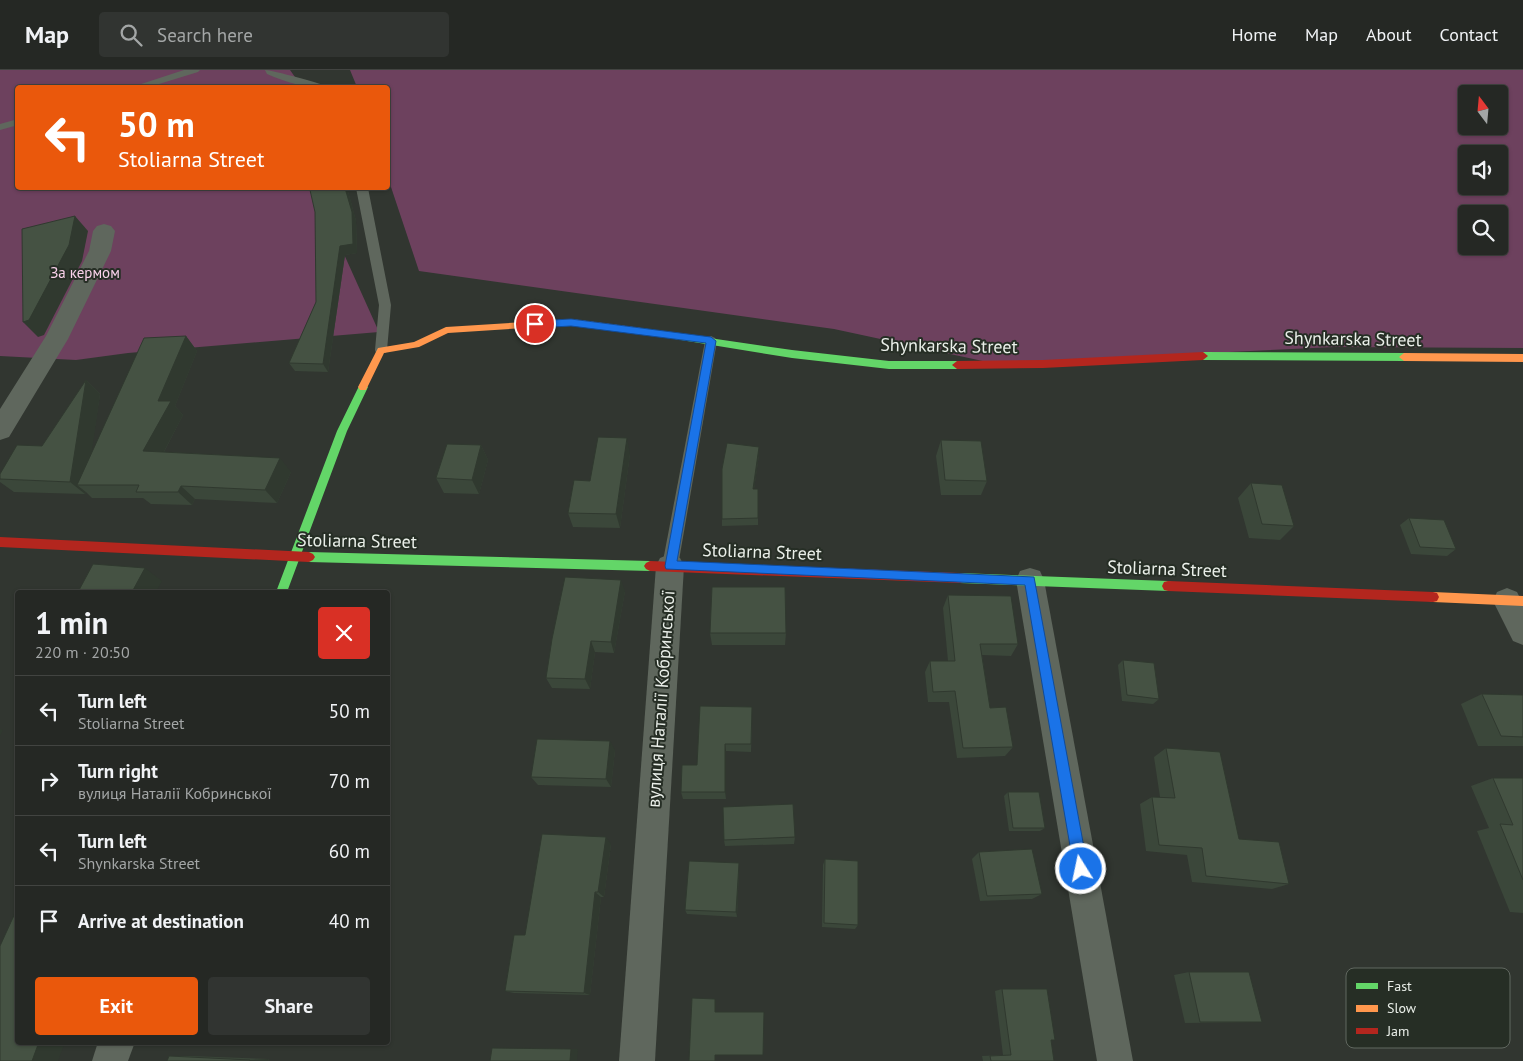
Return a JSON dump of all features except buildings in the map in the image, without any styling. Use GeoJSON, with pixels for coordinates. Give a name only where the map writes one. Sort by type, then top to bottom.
{"type":"FeatureCollection","features":[{"type":"Feature","properties":{"kind":"street"},"geometry":{"type":"LineString","coordinates":[[0,430],[56,339],[100,251],[104,231]]}},
{"type":"Feature","properties":{"kind":"street","name":"Shynkarska Street"},"geometry":{"type":"LineString","coordinates":[[380,350],[416,345],[446,330],[571,322],[792,354],[889,365],[1034,365],[1195,356],[1523,358]]}},
{"type":"Feature","properties":{"kind":"street"},"geometry":{"type":"LineString","coordinates":[[282,590],[342,431],[380,350]]}},
{"type":"Feature","properties":{"kind":"street","name":"Stoliarna Street"},"geometry":{"type":"LineString","coordinates":[[0,542],[294,557],[670,566],[1515,601]]}},
{"type":"Feature","properties":{"kind":"street","name":"вулиця Наталії Кобринської"},"geometry":{"type":"LineString","coordinates":[[636,1061],[670,566]]}},
{"type":"Feature","properties":{"kind":"street"},"geometry":{"type":"LineString","coordinates":[[1030,580],[1116,1061]]}},
{"type":"Feature","properties":{"kind":"street"},"geometry":{"type":"LineString","coordinates":[[1515,601],[1523,632]]}},
{"type":"Feature","properties":{"kind":"street"},"geometry":{"type":"LineString","coordinates":[[110,1061],[116,1045]]}},
{"type":"Feature","properties":{"kind":"lane"},"geometry":{"type":"LineString","coordinates":[[144,85],[195,70]]}},
{"type":"Feature","properties":{"kind":"lane"},"geometry":{"type":"LineString","coordinates":[[270,70],[270,72],[293,81],[311,85]]}},
{"type":"Feature","properties":{"kind":"lane"},"geometry":{"type":"LineString","coordinates":[[0,127],[15,123]]}},
{"type":"Feature","properties":{"kind":"lane"},"geometry":{"type":"LineString","coordinates":[[362,190],[385,305],[380,350]]}},
{"type":"Feature","properties":{"kind":"lane","name":"вулиця Наталії Кобринської"},"geometry":{"type":"LineString","coordinates":[[670,566],[711,341]]}},
{"type":"Feature","properties":{"kind":"green space","name":"За кермом"},"geometry":{"type":"Polygon","coordinates":[[[0,70],[290,70],[301,85],[15,85],[15,190],[335,190],[343,252],[379,332],[128,353],[76,360],[0,356],[0,70]]]}},
{"type":"Feature","properties":{"kind":"green space"},"geometry":{"type":"Polygon","coordinates":[[[350,70],[1523,70],[1523,348],[1335,347],[992,363],[834,329],[419,271],[390,184],[390,85],[356,85],[350,70]]]}},
{"type":"Feature","properties":{"kind":"traffic: fast"},"geometry":{"type":"LineString","coordinates":[[641,331],[792,354],[889,365],[957,365]]}},
{"type":"Feature","properties":{"kind":"traffic: fast"},"geometry":{"type":"LineString","coordinates":[[1203,356],[1404,357]]}},
{"type":"Feature","properties":{"kind":"traffic: fast"},"geometry":{"type":"LineString","coordinates":[[282,590],[342,431],[363,387]]}},
{"type":"Feature","properties":{"kind":"traffic: fast"},"geometry":{"type":"LineString","coordinates":[[309,557],[650,566]]}},
{"type":"Feature","properties":{"kind":"traffic: fast"},"geometry":{"type":"LineString","coordinates":[[960,578],[1168,586]]}},
{"type":"Feature","properties":{"kind":"traffic: slow"},"geometry":{"type":"LineString","coordinates":[[363,387],[381,350],[416,345],[446,330],[571,322],[641,331]]}},
{"type":"Feature","properties":{"kind":"traffic: slow"},"geometry":{"type":"LineString","coordinates":[[1404,357],[1523,358]]}},
{"type":"Feature","properties":{"kind":"traffic: slow"},"geometry":{"type":"LineString","coordinates":[[1433,597],[1523,601]]}},
{"type":"Feature","properties":{"kind":"traffic: jam"},"geometry":{"type":"LineString","coordinates":[[957,365],[1043,364],[1203,356]]}},
{"type":"Feature","properties":{"kind":"traffic: jam"},"geometry":{"type":"LineString","coordinates":[[0,542],[309,557]]}},
{"type":"Feature","properties":{"kind":"traffic: jam"},"geometry":{"type":"LineString","coordinates":[[650,566],[960,578]]}},
{"type":"Feature","properties":{"kind":"traffic: jam"},"geometry":{"type":"LineString","coordinates":[[1168,586],[1433,597]]}},
{"type":"Feature","properties":{"kind":"route"},"geometry":{"type":"LineString","coordinates":[[535,324],[571,322],[711,341],[670,566],[1030,580],[1081,869]]}}]}
